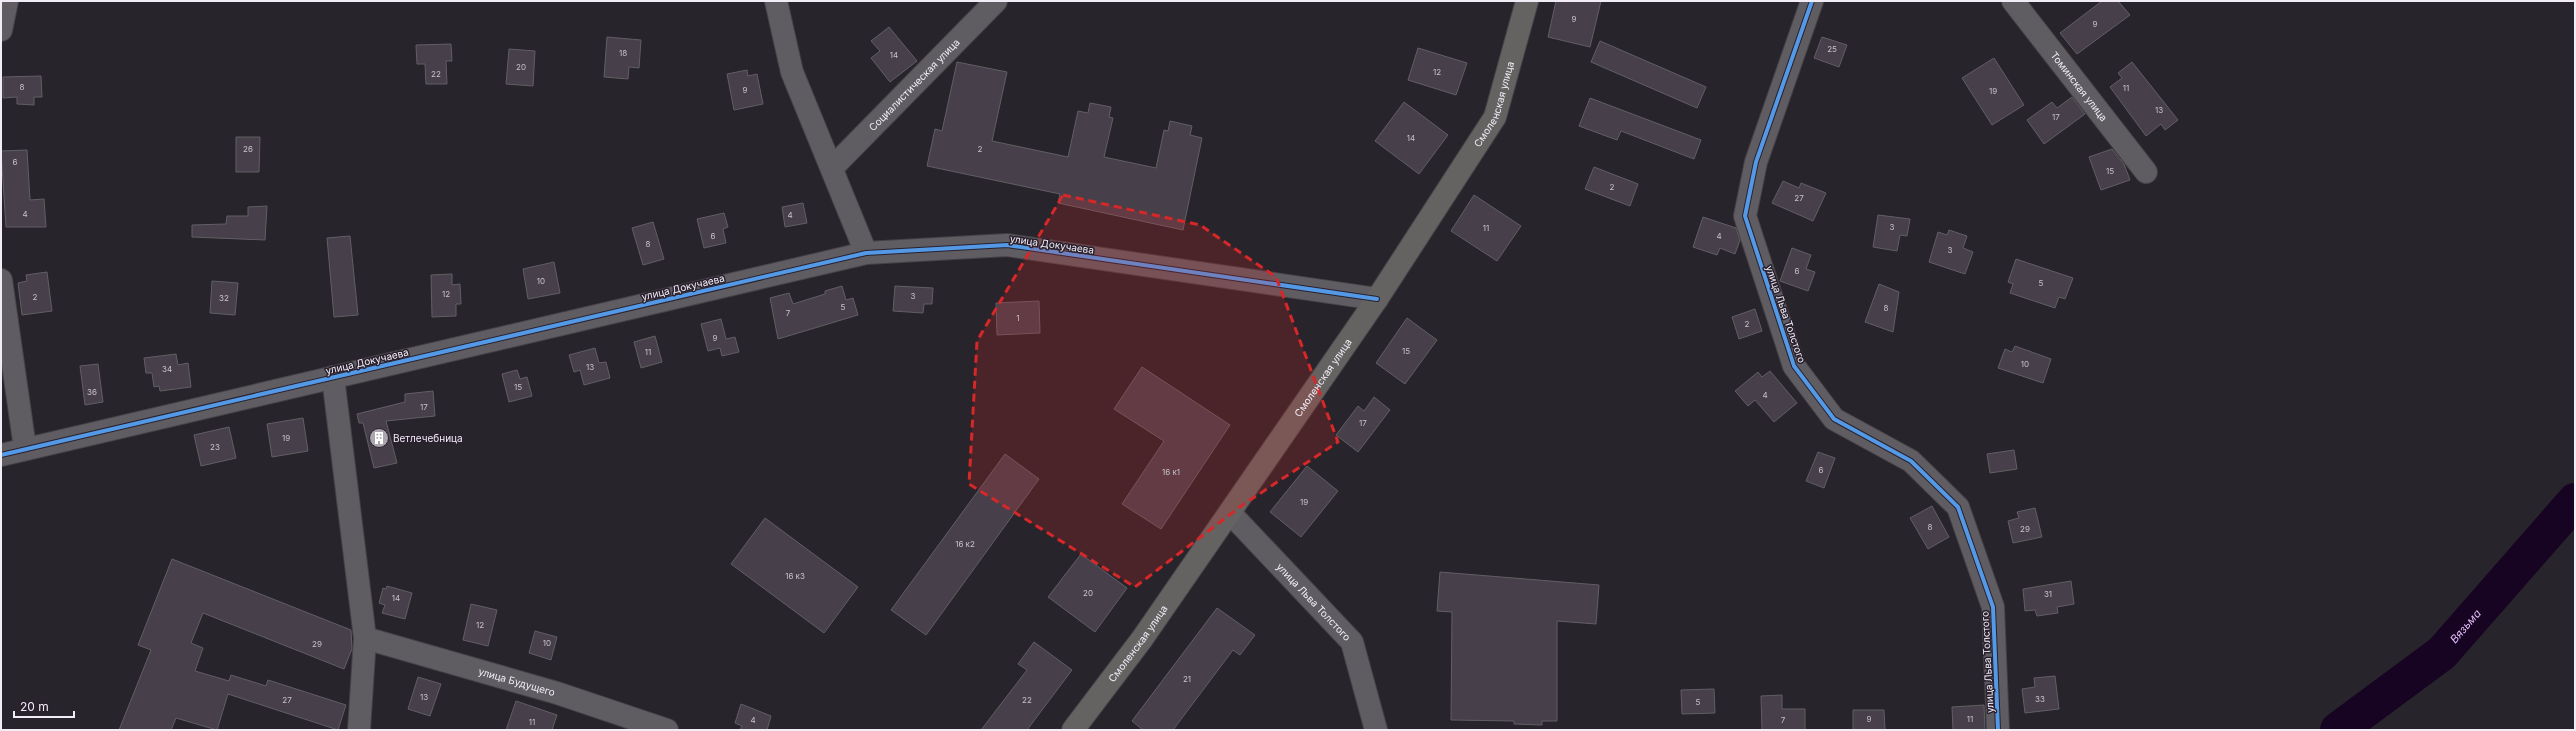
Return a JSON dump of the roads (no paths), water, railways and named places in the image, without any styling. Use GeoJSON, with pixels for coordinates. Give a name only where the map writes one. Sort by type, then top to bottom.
{"type":"FeatureCollection","features":[{"type":"Feature","properties":{"kind":"main road","name":"Смоленская улица"},"geometry":{"type":"LineString","coordinates":[[1073,730],[1142,639],[1230,513],[1377,299],[1495,117],[1527,1]]}},
{"type":"Feature","properties":{"kind":"street"},"geometry":{"type":"LineString","coordinates":[[1,30],[7,1]]}},
{"type":"Feature","properties":{"kind":"street"},"geometry":{"type":"LineString","coordinates":[[776,1],[792,72],[866,253]]}},
{"type":"Feature","properties":{"kind":"street","name":"Социалистическая улица"},"geometry":{"type":"LineString","coordinates":[[832,168],[996,1]]}},
{"type":"Feature","properties":{"kind":"street","name":"улица Льва Толстого"},"geometry":{"type":"LineString","coordinates":[[1812,1],[1756,162],[1745,216],[1794,366],[1834,419],[1911,461],[1958,507],[1993,607],[1998,730]]}},
{"type":"Feature","properties":{"kind":"street","name":"Томинская улица"},"geometry":{"type":"LineString","coordinates":[[2013,1],[2146,172]]}},
{"type":"Feature","properties":{"kind":"street","name":"улица Докучаева"},"geometry":{"type":"LineString","coordinates":[[1,455],[866,253],[1007,245],[1377,299]]}},
{"type":"Feature","properties":{"kind":"street"},"geometry":{"type":"LineString","coordinates":[[1,280],[26,448]]}},
{"type":"Feature","properties":{"kind":"street"},"geometry":{"type":"LineString","coordinates":[[333,377],[365,638],[359,730]]}},
{"type":"Feature","properties":{"kind":"street","name":"улица Льва Толстого"},"geometry":{"type":"LineString","coordinates":[[1230,513],[1352,642],[1376,730]]}},
{"type":"Feature","properties":{"kind":"street","name":"улица Будущего"},"geometry":{"type":"LineString","coordinates":[[365,638],[557,693],[667,730]]}},
{"type":"Feature","properties":{"kind":"waterway","name":"Вязьма"},"geometry":{"type":"LineString","coordinates":[[2338,730],[2442,653],[2575,501]]}},
{"type":"Feature","properties":{"kind":"place","name":"Ветлечебница"},"geometry":{"type":"Point","coordinates":[379,438]}}]}
